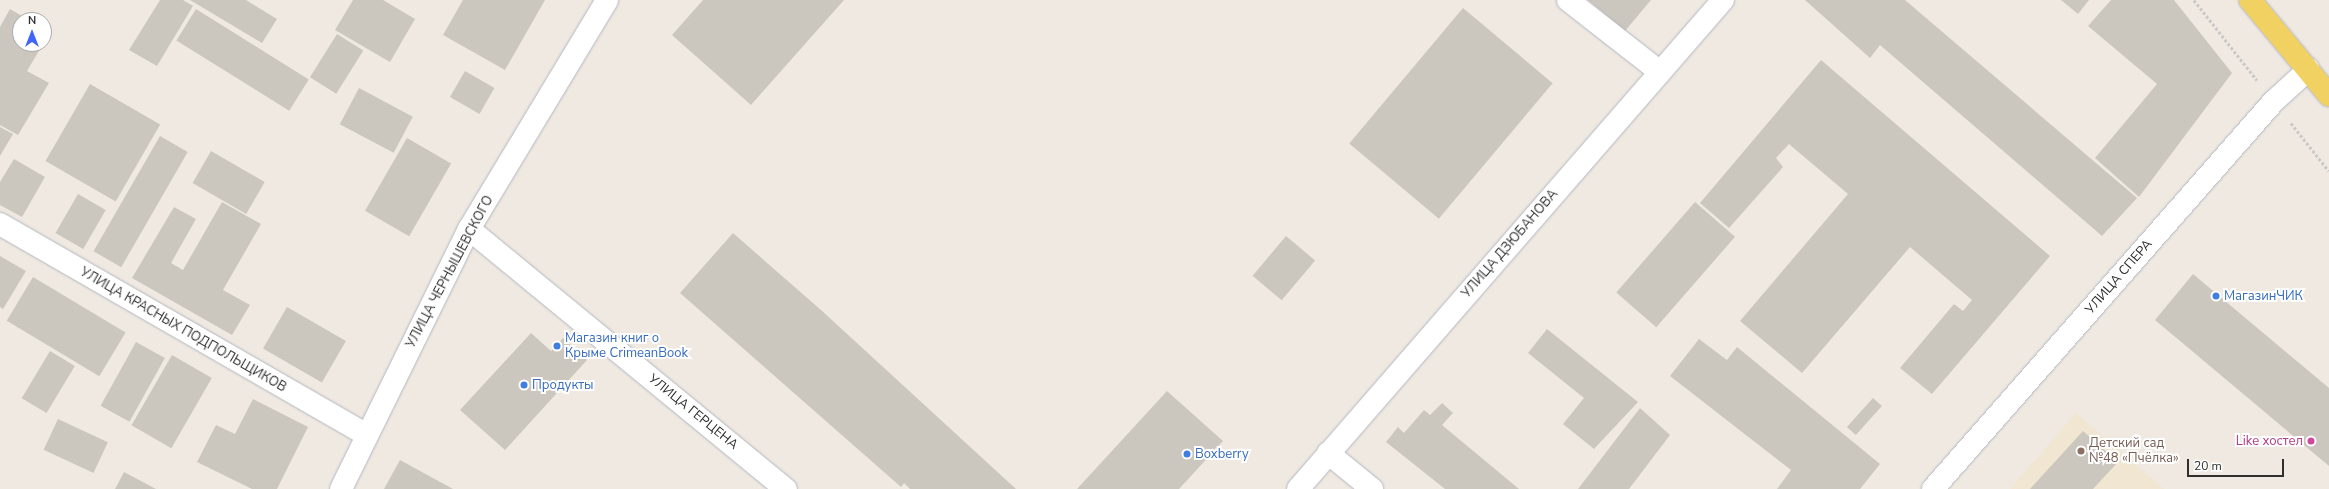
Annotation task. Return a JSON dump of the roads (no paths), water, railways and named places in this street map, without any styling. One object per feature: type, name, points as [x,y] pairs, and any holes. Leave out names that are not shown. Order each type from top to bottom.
[{"type":"main road","points":[[2250,0],[2309,69],[2329,95]]},
{"type":"street","name":"УЛИЦА ЧЕРНЫШЕВСКОГО","points":[[341,489],[469,229],[607,0]]},
{"type":"street","points":[[1568,0],[1660,72]]},
{"type":"street","name":"УЛИЦА ДЗЮБАНОВА","points":[[1298,489],[1723,0]]},
{"type":"street","name":"УЛИЦА СПЕРА","points":[[1933,489],[2274,101],[2309,69]]},
{"type":"street","name":"УЛИЦА КРАСНЫХ ПОДПОЛЬЩИКОВ","points":[[0,224],[367,435]]},
{"type":"street","name":"УЛИЦА ГЕРЦЕНА","points":[[469,229],[786,489]]},
{"type":"street","points":[[1328,453],[1372,489]]},
{"type":"place","name":"МагазинЧИК","points":[[2216,296]]},
{"type":"place","name":"Магазин книг о Крыме CrimeanBook","points":[[557,346]]},
{"type":"place","name":"Продукты","points":[[524,385]]},
{"type":"place","name":"Like хостел","points":[[2311,441]]},
{"type":"place","name":"Детский сад №48 «Пчёлка»","points":[[2081,451]]},
{"type":"place","name":"Boxberry","points":[[1187,454]]}]
